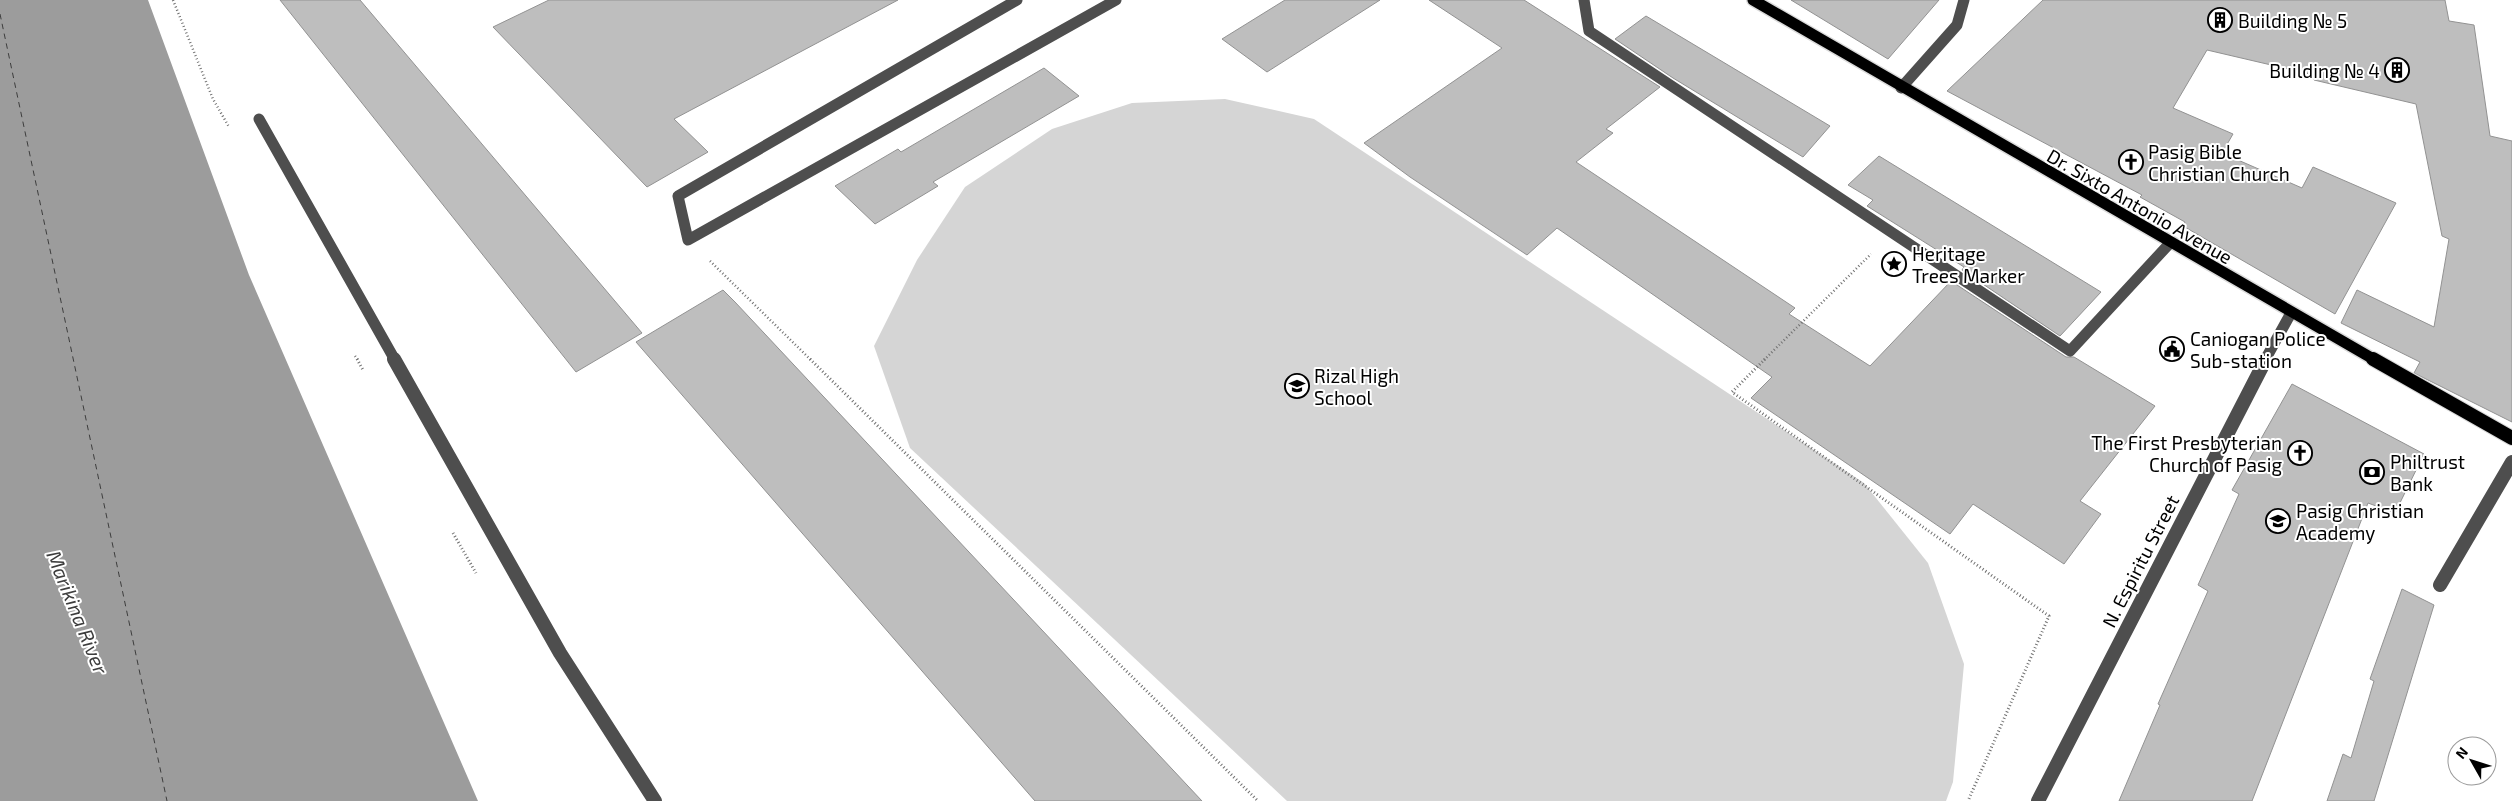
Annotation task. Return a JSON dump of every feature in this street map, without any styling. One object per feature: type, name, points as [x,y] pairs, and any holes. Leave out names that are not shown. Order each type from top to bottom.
[{"type":"main road","name":"Dr. Sixto Antonio Avenue","points":[[1753,0],[1901,88],[2512,438]]},
{"type":"street","points":[[1017,0],[678,196],[688,240],[1116,0]]},
{"type":"street","points":[[1584,0],[1589,31],[1891,234],[2070,351],[2170,243]]},
{"type":"street","points":[[1901,88],[1957,25],[1964,0]]},
{"type":"street","points":[[259,119],[560,653],[655,801]]},
{"type":"street","name":"N. Espiritu Street","points":[[2038,801],[2291,313]]},
{"type":"street","points":[[2440,585],[2512,462]]},
{"type":"path","points":[[1891,234],[1732,392],[2049,616],[1968,801]]},
{"type":"path","points":[[688,240],[1258,801]]},
{"type":"shaded area","points":[[1225,99],[1314,119],[1864,483],[1928,563],[1964,664],[1953,782],[1946,801],[1287,801],[910,448],[874,346],[917,260],[965,187],[1052,129],[1132,103]]},
{"type":"water","name":"Marikina River","points":[[0,0],[148,0],[249,275],[478,801],[0,801]]},
{"type":"building","points":[[280,0],[360,0],[642,333],[576,372]]},
{"type":"building","points":[[549,0],[898,0],[674,119],[708,152],[647,187],[493,27]]},
{"type":"building","points":[[1285,0],[1380,0],[1267,72],[1222,39]]},
{"type":"building","points":[[1429,0],[1524,0],[1660,87],[1606,129],[1613,133],[1576,162],[1795,308],[1789,314],[1870,366],[1951,281],[2066,357],[2074,357],[2155,406],[2080,501],[2101,514],[2064,564],[1973,504],[1950,534],[1751,398],[1772,377],[1557,228],[1527,255],[1410,177],[1364,143],[1502,48]]},
{"type":"building","points":[[1791,0],[1939,0],[1888,59]]},
{"type":"building","points":[[2043,0],[2445,0],[2449,21],[2474,25],[2490,136],[2512,141],[2512,422],[2414,373],[2420,362],[2341,323],[2357,290],[2434,327],[2449,239],[2442,236],[2416,104],[2314,80],[2314,75],[2207,50],[2173,108],[2233,134],[2222,153],[2302,188],[2313,167],[2396,203],[2335,314],[2183,226],[2185,222],[2140,197],[2142,195],[1947,91]]},
{"type":"building","points":[[1646,16],[1830,126],[1803,157],[1673,78],[1615,39]]},
{"type":"building","points":[[1044,68],[1079,96],[933,182],[938,186],[875,224],[835,186],[898,149],[901,152]]},
{"type":"building","points":[[1879,156],[2101,292],[2060,336],[1962,270],[1964,267],[1867,206],[1873,200],[1848,185]]},
{"type":"building","points":[[723,290],[1202,801],[1035,801],[636,342]]},
{"type":"building","points":[[2292,384],[2424,454],[2395,513],[2368,503],[2252,801],[2119,801],[2160,705],[2158,704],[2208,591],[2198,585],[2239,494],[2232,490]]},
{"type":"building","points":[[2402,589],[2434,605],[2374,801],[2327,801],[2343,754],[2351,758],[2374,681],[2370,679]]},
{"type":"ferry route","points":[[0,14],[167,801]]},
{"type":"place","name":"Building № 5","points":[[2220,20]]},
{"type":"place","name":"Building № 4","points":[[2397,70]]},
{"type":"place","name":"Pasig Bible Christian Church","points":[[2131,162]]},
{"type":"place","name":"Heritage Trees Marker","points":[[1894,264]]},
{"type":"place","name":"Caniogan Police Sub-station","points":[[2172,349]]},
{"type":"place","name":"Rizal High School","points":[[1297,386]]},
{"type":"place","name":"The First Presbyterian Church of Pasig","points":[[2300,453]]},
{"type":"place","name":"Philtrust Bank","points":[[2372,472]]},
{"type":"place","name":"Pasig Christian Academy","points":[[2278,521]]}]
